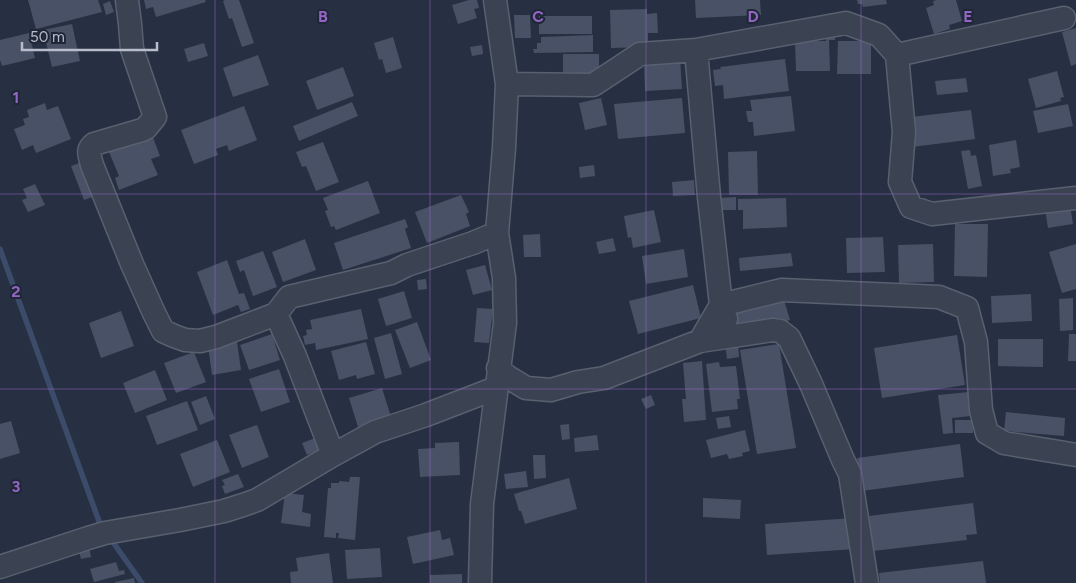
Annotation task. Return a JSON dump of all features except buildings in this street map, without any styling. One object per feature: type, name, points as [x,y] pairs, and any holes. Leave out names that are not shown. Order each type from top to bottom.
[{"type":"street","points":[[127,0],[132,49],[156,116],[146,128],[94,144],[88,152],[154,313],[163,330],[185,340],[200,341],[216,337],[276,314],[289,297],[391,273],[407,265],[473,244],[497,233]]},
{"type":"street","points":[[480,583],[482,504],[504,323],[504,278],[497,233],[507,84],[495,0]]},
{"type":"street","points":[[897,55],[1064,18]]},
{"type":"street","points":[[507,84],[593,85],[640,54],[696,50],[846,23],[880,35],[897,55],[904,132],[900,182],[911,207],[932,214],[1076,198]]},
{"type":"street","points":[[696,50],[721,305],[732,336]]},
{"type":"street","points":[[700,341],[721,305],[782,290],[939,297],[967,308],[976,342],[981,410],[987,433],[1004,443],[1076,454]]},
{"type":"street","points":[[276,314],[295,356],[333,454]]},
{"type":"street","points":[[0,567],[105,533],[180,520],[243,506],[257,500],[333,454],[375,432],[426,415],[497,378],[512,380],[526,388],[551,390],[578,382],[604,378],[700,341],[773,330],[780,331],[789,338],[850,474],[867,583]]},
{"type":"waterway","points":[[0,249],[103,528]]},
{"type":"waterway","points":[[110,538],[142,583]]}]
